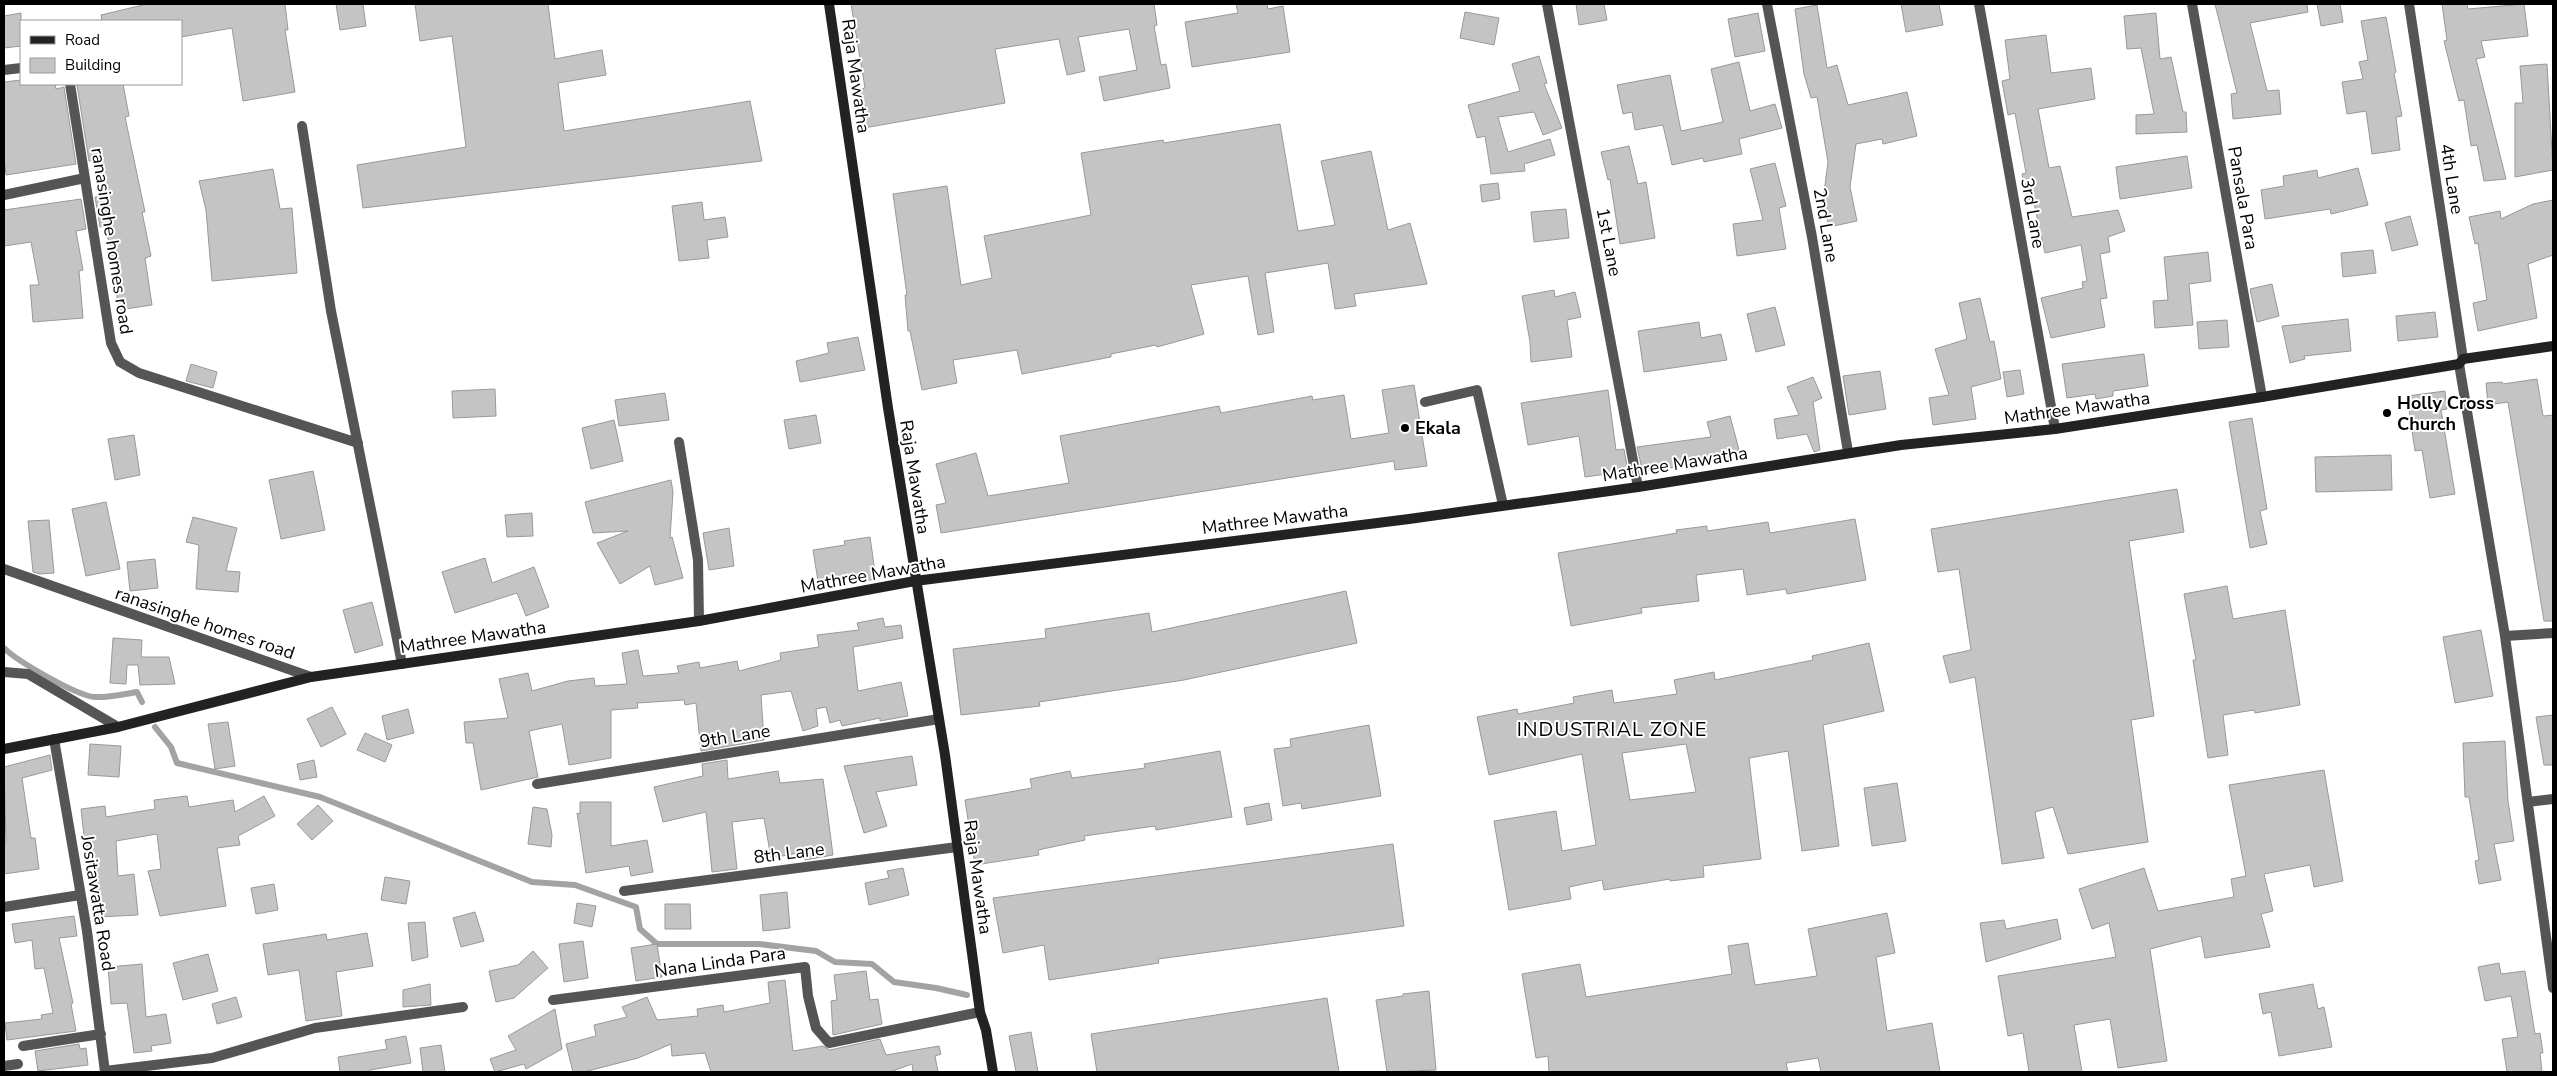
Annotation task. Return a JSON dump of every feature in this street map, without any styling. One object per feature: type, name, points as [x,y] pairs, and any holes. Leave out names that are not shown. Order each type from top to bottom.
[{"type":"street","name":"Raja Mawatha","points":[[829,4],[915,581],[958,847],[980,1012],[986,1030],[993,1072]]},
{"type":"street","name":"1st Lane","points":[[1547,4],[1638,487]]},
{"type":"street","name":"2nd Lane","points":[[1767,4],[1812,237],[1848,452]]},
{"type":"street","name":"3rd Lane","points":[[1979,4],[2055,429]]},
{"type":"street","name":"Pansala Para","points":[[2192,4],[2262,397]]},
{"type":"street","name":"4th Lane","points":[[2409,4],[2461,362],[2506,636],[2553,988]]},
{"type":"street","points":[[4,70],[20,68]]},
{"type":"street","name":"ranasinghe homes road","points":[[70,85],[112,343],[120,362],[139,373],[358,443]]},
{"type":"street","points":[[302,126],[331,312],[402,664]]},
{"type":"street","points":[[4,195],[85,178]]},
{"type":"street","name":"Mathree Mawatha","points":[[4,749],[118,727],[311,677],[699,622],[915,581],[1503,506],[1638,487],[1848,452],[2055,429],[2262,397],[2553,346]]},
{"type":"street","points":[[1425,402],[1478,390],[1503,506]]},
{"type":"street","points":[[679,442],[698,560],[699,622]]},
{"type":"street","name":"ranasinghe homes road","points":[[4,569],[311,677]]},
{"type":"street","points":[[2506,636],[2553,633]]},
{"type":"street","points":[[4,672],[28,674],[118,727]]},
{"type":"street","name":"9th Lane","points":[[537,784],[938,719]]},
{"type":"street","name":"Jositawatta Road","points":[[54,739],[80,895],[105,1072]]},
{"type":"street","points":[[2528,802],[2553,798]]},
{"type":"street","name":"8th Lane","points":[[624,890],[958,847]]},
{"type":"street","points":[[4,907],[80,895]]},
{"type":"street","name":"Nana Linda Para","points":[[554,1000],[806,967],[808,996],[816,1028],[829,1043],[980,1012]]},
{"type":"street","points":[[105,1072],[212,1058],[315,1028],[463,1008]]},
{"type":"street","points":[[23,1046],[101,1034]]},
{"type":"street","points":[[4,1066],[18,1064]]},
{"type":"building","points":[[147,4],[285,4],[288,30],[285,30],[295,92],[243,101],[232,28],[182,37],[182,20],[102,20],[101,15]]},
{"type":"building","points":[[336,4],[363,4],[366,26],[340,30]]},
{"type":"building","points":[[415,4],[548,4],[555,59],[602,50],[606,75],[558,83],[564,131],[750,101],[762,161],[363,208],[357,165],[466,147],[452,36],[420,41]]},
{"type":"building","points":[[851,4],[1154,4],[1157,25],[1154,26],[1161,65],[1166,64],[1170,88],[1104,101],[1099,77],[1137,70],[1129,29],[1078,37],[1085,71],[1067,75],[1059,39],[995,49],[1005,103],[864,128],[857,90],[865,88]]},
{"type":"building","points":[[1236,4],[1267,4],[1268,9],[1283,6],[1290,52],[1192,67],[1185,22],[1238,13]]},
{"type":"building","points":[[1576,4],[1604,4],[1607,20],[1579,25]]},
{"type":"building","points":[[1901,4],[1939,4],[1943,25],[1906,32]]},
{"type":"building","points":[[2215,4],[2307,4],[2308,12],[2250,23],[2267,91],[2279,90],[2281,114],[2233,119],[2231,94],[2237,93]]},
{"type":"building","points":[[2317,4],[2340,4],[2343,22],[2321,26]]},
{"type":"building","points":[[2442,4],[2467,4],[2468,9],[2524,4],[2528,36],[2481,41],[2485,57],[2476,59],[2506,179],[2484,181],[2477,145],[2471,146],[2464,100],[2459,101],[2444,41],[2447,40]]},
{"type":"building","points":[[1817,5],[1827,68],[1837,65],[1848,105],[1907,92],[1917,136],[1883,144],[1882,139],[1856,144],[1850,187],[1857,221],[1829,227],[1823,200],[1828,162],[1817,97],[1811,98],[1804,74],[1795,9]]},
{"type":"building","points":[[1465,12],[1499,18],[1494,45],[1460,38]]},
{"type":"building","points":[[21,13],[20,46],[4,48],[4,16]]},
{"type":"building","points":[[1758,13],[1765,51],[1735,57],[1728,19]]},
{"type":"building","points":[[2156,13],[2160,59],[2171,57],[2183,112],[2186,112],[2187,132],[2136,134],[2136,115],[2154,114],[2141,48],[2127,49],[2124,16]]},
{"type":"building","points":[[2386,17],[2402,116],[2396,117],[2400,150],[2372,154],[2366,111],[2347,114],[2342,82],[2363,79],[2359,62],[2368,60],[2361,21]]},
{"type":"building","points":[[2046,35],[2051,73],[2091,68],[2095,99],[2038,109],[2049,168],[2060,166],[2072,217],[2118,210],[2125,231],[2108,237],[2110,252],[2100,254],[2107,298],[2100,299],[2105,327],[2051,338],[2041,298],[2083,288],[2082,282],[2087,281],[2081,245],[2045,253],[2033,199],[2027,200],[2022,174],[2026,173],[2015,113],[2008,115],[2002,81],[2010,79],[2005,40]]},
{"type":"building","points":[[1539,56],[1547,83],[1544,84],[1562,128],[1543,135],[1534,112],[1498,117],[1508,152],[1550,139],[1555,155],[1524,164],[1525,171],[1491,174],[1485,136],[1477,138],[1468,105],[1520,91],[1512,64]]},
{"type":"building","points":[[1739,62],[1750,111],[1775,104],[1782,128],[1739,139],[1742,154],[1704,162],[1703,158],[1672,165],[1663,125],[1635,130],[1632,112],[1623,114],[1617,85],[1670,75],[1681,131],[1723,122],[1711,69]]},
{"type":"building","points":[[2547,64],[2553,170],[2515,177],[2515,103],[2523,103],[2520,66]]},
{"type":"building","points":[[20,80],[20,85],[55,85],[56,89],[64,87],[76,164],[6,175],[4,159],[4,82]]},
{"type":"building","points":[[77,85],[123,85],[129,116],[125,117],[145,212],[142,212],[151,256],[145,258],[152,305],[119,310],[106,226],[100,227],[95,197],[103,196],[95,160],[89,161]]},
{"type":"building","points":[[1280,124],[1298,231],[1335,225],[1321,161],[1371,151],[1388,230],[1410,223],[1427,284],[1354,294],[1356,306],[1335,309],[1328,263],[1265,273],[1274,332],[1258,335],[1248,276],[1191,285],[1204,334],[1157,347],[1156,345],[1111,354],[1111,357],[1022,374],[1017,350],[953,360],[957,383],[922,390],[910,331],[908,331],[905,295],[907,295],[893,194],[947,186],[961,285],[992,278],[984,236],[1091,215],[1081,153],[1163,140],[1164,143]]},
{"type":"building","points":[[1629,146],[1638,184],[1646,182],[1655,238],[1620,244],[1610,179],[1608,180],[1601,152]]},
{"type":"building","points":[[2187,156],[2192,188],[2120,199],[2116,167]]},
{"type":"building","points":[[1775,163],[1786,206],[1779,208],[1786,249],[1737,256],[1733,224],[1763,220],[1750,169]]},
{"type":"building","points":[[2358,168],[2368,205],[2331,214],[2330,209],[2265,219],[2261,190],[2284,186],[2283,176],[2317,170],[2318,178]]},
{"type":"building","points":[[273,169],[280,209],[292,208],[297,273],[212,281],[206,210],[199,181]]},
{"type":"building","points":[[1498,183],[1500,199],[1482,202],[1480,185]]},
{"type":"building","points":[[81,199],[86,229],[76,231],[83,270],[79,271],[83,318],[33,322],[30,285],[39,285],[31,242],[4,246],[4,210]]},
{"type":"building","points":[[2553,200],[2553,255],[2528,264],[2537,318],[2478,331],[2473,303],[2487,300],[2478,243],[2475,244],[2469,217],[2500,211],[2501,219],[2533,204]]},
{"type":"building","points":[[702,202],[704,220],[725,217],[728,237],[707,240],[709,258],[679,261],[672,206]]},
{"type":"building","points":[[1566,209],[1569,238],[1534,242],[1531,212]]},
{"type":"building","points":[[2410,216],[2418,245],[2392,251],[2385,223]]},
{"type":"building","points":[[2373,250],[2376,273],[2343,277],[2341,253]]},
{"type":"building","points":[[2208,252],[2211,281],[2189,284],[2193,325],[2155,328],[2153,301],[2168,300],[2164,257]]},
{"type":"building","points":[[2272,284],[2279,316],[2257,322],[2250,289]]},
{"type":"building","points":[[1554,290],[1555,297],[1575,292],[1581,317],[1567,320],[1572,357],[1531,362],[1530,342],[1522,296]]},
{"type":"building","points":[[1980,298],[1990,342],[1994,341],[2001,379],[1971,387],[1976,419],[1933,425],[1929,398],[1949,395],[1935,349],[1967,339],[1959,303]]},
{"type":"building","points":[[1775,307],[1785,345],[1756,352],[1747,314]]},
{"type":"building","points":[[2435,312],[2438,337],[2398,341],[2396,316]]},
{"type":"building","points":[[2348,319],[2351,351],[2304,356],[2305,359],[2290,363],[2282,326]]},
{"type":"building","points":[[2227,320],[2229,347],[2199,349],[2197,322]]},
{"type":"building","points":[[1699,322],[1701,338],[1721,334],[1727,360],[1644,372],[1638,331]]},
{"type":"building","points":[[858,337],[865,370],[800,382],[796,361],[829,353],[827,343]]},
{"type":"building","points":[[2144,354],[2148,386],[2113,391],[2113,396],[2096,399],[2095,394],[2067,398],[2062,364]]},
{"type":"building","points":[[191,364],[217,372],[213,388],[186,381]]},
{"type":"building","points":[[2020,370],[2024,394],[2007,397],[2003,372]]},
{"type":"building","points":[[1880,371],[1886,409],[1849,415],[1843,376]]},
{"type":"building","points":[[1813,377],[1822,398],[1813,402],[1820,450],[1814,452],[1807,434],[1777,439],[1774,419],[1799,415],[1787,387]]},
{"type":"building","points":[[2537,379],[2543,416],[2553,415],[2553,621],[2544,621],[2508,402],[2488,405],[2486,383],[2502,382],[2503,384]]},
{"type":"building","points":[[1414,385],[1427,466],[1395,470],[1394,461],[941,533],[936,505],[946,503],[936,464],[976,453],[988,496],[1069,483],[1060,436],[1219,406],[1221,413],[1312,396],[1313,400],[1344,395],[1351,439],[1389,433],[1382,390]]},
{"type":"building","points":[[495,389],[496,416],[453,418],[452,391]]},
{"type":"building","points":[[1608,390],[1616,450],[1624,449],[1628,471],[1585,477],[1579,436],[1528,445],[1521,403]]},
{"type":"building","points":[[2445,391],[2447,409],[2441,410],[2455,494],[2430,498],[2422,450],[2415,451],[2407,396]]},
{"type":"building","points":[[665,393],[669,420],[619,426],[615,400]]},
{"type":"building","points":[[816,415],[821,443],[789,449],[784,420]]},
{"type":"building","points":[[1730,416],[1739,450],[1692,462],[1692,465],[1646,471],[1642,469],[1637,447],[1711,437],[1707,422]]},
{"type":"building","points":[[2252,418],[2267,509],[2260,511],[2267,544],[2250,548],[2229,422]]},
{"type":"building","points":[[614,420],[623,461],[591,469],[582,428]]},
{"type":"building","points":[[134,435],[140,475],[115,480],[108,439]]},
{"type":"building","points":[[2391,455],[2392,490],[2316,492],[2315,457]]},
{"type":"building","points":[[313,471],[325,530],[281,539],[269,480]]},
{"type":"building","points":[[671,480],[673,492],[670,538],[672,537],[683,578],[655,585],[650,566],[620,584],[597,543],[628,531],[593,533],[585,502]]},
{"type":"building","points":[[2177,489],[2184,532],[2129,541],[2154,716],[2131,720],[2148,842],[2068,854],[2053,807],[2035,812],[2044,858],[2002,864],[1975,677],[1950,683],[1943,656],[1971,650],[1959,569],[1938,572],[1931,529]]},
{"type":"building","points":[[106,502],[120,569],[86,576],[72,509]]},
{"type":"building","points":[[532,513],[533,536],[507,537],[505,515]]},
{"type":"building","points":[[193,517],[237,528],[226,571],[240,572],[238,592],[196,589],[199,545],[186,542]]},
{"type":"building","points":[[1855,519],[1866,580],[1787,594],[1786,589],[1747,595],[1743,569],[1696,575],[1699,601],[1641,608],[1642,613],[1571,626],[1558,553],[1677,533],[1676,530],[1707,526],[1707,531],[1768,522],[1770,533]]},
{"type":"building","points":[[49,520],[54,573],[40,574],[33,572],[28,521]]},
{"type":"building","points":[[729,528],[734,566],[709,570],[703,533]]},
{"type":"building","points":[[870,537],[876,579],[850,583],[849,576],[818,581],[813,550],[845,545],[844,541]]},
{"type":"building","points":[[485,558],[492,583],[534,567],[549,607],[526,616],[517,593],[455,613],[442,572]]},
{"type":"building","points":[[155,559],[158,588],[130,591],[127,562]]},
{"type":"building","points":[[2227,586],[2233,619],[2285,610],[2300,705],[2255,713],[2254,710],[2223,715],[2228,755],[2208,758],[2193,660],[2196,660],[2184,594]]},
{"type":"building","points":[[1346,591],[1357,643],[1184,680],[1039,702],[1040,706],[961,715],[953,649],[1046,638],[1045,629],[1149,613],[1152,632]]},
{"type":"building","points":[[372,602],[383,645],[355,653],[343,610]]},
{"type":"building","points":[[883,618],[885,627],[901,625],[903,638],[853,647],[858,691],[901,682],[908,716],[880,721],[880,718],[842,726],[840,720],[830,723],[826,707],[816,709],[818,726],[803,731],[791,691],[761,695],[764,740],[701,751],[696,703],[685,705],[684,700],[637,703],[638,708],[611,710],[611,758],[569,765],[562,724],[529,731],[538,777],[481,790],[473,743],[466,743],[464,722],[508,718],[499,679],[528,673],[532,691],[568,681],[594,678],[595,686],[627,684],[622,653],[638,650],[643,676],[679,673],[677,666],[699,662],[700,668],[737,661],[739,671],[781,660],[780,653],[819,647],[817,635],[859,630],[857,623]]},
{"type":"building","points":[[2481,630],[2493,696],[2455,703],[2443,637]]},
{"type":"building","points":[[113,638],[142,640],[141,657],[169,657],[175,684],[140,685],[138,665],[127,665],[126,684],[110,683]]},
{"type":"building","points":[[1869,643],[1884,711],[1823,725],[1839,846],[1802,851],[1788,751],[1749,758],[1761,859],[1703,866],[1704,877],[1670,881],[1670,879],[1604,890],[1602,880],[1569,887],[1571,899],[1509,910],[1494,821],[1556,811],[1562,851],[1596,845],[1582,754],[1489,775],[1477,717],[1517,709],[1518,714],[1574,703],[1573,697],[1612,690],[1614,703],[1677,694],[1674,680],[1714,672],[1715,680],[1813,660],[1812,656]],"holes":[[[1686,744],[1696,792],[1630,800],[1622,753]]]},
{"type":"building","points":[[332,707],[346,734],[321,747],[307,719]]},
{"type":"building","points":[[408,709],[414,733],[387,740],[382,716]]},
{"type":"building","points":[[2553,715],[2553,765],[2544,765],[2536,717]]},
{"type":"building","points":[[228,722],[235,766],[215,769],[208,724]]},
{"type":"building","points":[[1369,725],[1381,796],[1302,809],[1301,803],[1283,806],[1274,749],[1291,747],[1290,739]]},
{"type":"building","points":[[365,733],[392,745],[385,762],[357,750]]},
{"type":"building","points":[[2505,741],[2508,801],[2514,841],[2494,844],[2501,880],[2479,884],[2475,861],[2479,860],[2469,797],[2465,797],[2463,743]]},
{"type":"building","points":[[90,744],[121,746],[119,777],[88,775]]},
{"type":"building","points":[[1220,751],[1232,817],[1156,830],[1155,826],[1084,836],[1085,840],[1038,850],[1039,855],[975,865],[965,800],[1032,788],[1030,779],[1070,771],[1072,778],[1145,768],[1144,764]]},
{"type":"building","points":[[50,755],[52,770],[22,778],[31,838],[35,838],[39,869],[4,874],[4,842],[6,842],[4,767]]},
{"type":"building","points":[[912,756],[917,785],[876,792],[887,826],[864,833],[844,766]]},
{"type":"building","points":[[314,760],[317,777],[300,780],[297,764]]},
{"type":"building","points":[[727,760],[728,779],[778,771],[780,783],[823,779],[833,855],[805,860],[804,852],[771,858],[764,818],[732,822],[737,869],[712,872],[706,812],[663,822],[654,787],[703,776],[702,764]]},
{"type":"building","points":[[2324,770],[2343,881],[2314,887],[2310,865],[2264,874],[2273,911],[2261,914],[2270,947],[2205,958],[2201,936],[2150,949],[2167,1061],[2118,1068],[2110,1019],[2074,1025],[2082,1072],[2029,1072],[2023,1033],[2008,1036],[1998,976],[2116,957],[2109,923],[2092,929],[2079,889],[2144,868],[2158,911],[2234,897],[2231,879],[2246,876],[2229,785]]},
{"type":"building","points":[[1897,783],[1906,841],[1872,846],[1864,788]]},
{"type":"building","points":[[187,796],[189,807],[233,800],[235,812],[264,796],[275,816],[238,836],[240,845],[217,848],[226,906],[160,916],[148,871],[161,869],[157,834],[116,841],[118,876],[134,874],[138,915],[98,917],[94,853],[86,854],[81,809],[105,806],[106,817],[155,809],[154,800]]},
{"type":"building","points":[[580,802],[611,802],[611,846],[647,840],[653,872],[631,876],[629,866],[586,873],[577,813],[580,814]]},
{"type":"building","points":[[1269,803],[1272,820],[1247,825],[1244,808]]},
{"type":"building","points":[[318,805],[333,821],[312,840],[297,824]]},
{"type":"building","points":[[533,807],[547,809],[552,835],[551,847],[528,844]]},
{"type":"building","points":[[1393,844],[1404,926],[1158,959],[1159,963],[1049,980],[1044,945],[1003,953],[993,898]]},
{"type":"building","points":[[903,868],[909,895],[869,905],[865,883],[889,878],[887,871]]},
{"type":"building","points":[[385,877],[410,881],[406,904],[381,900]]},
{"type":"building","points":[[274,884],[278,910],[256,914],[251,888]]},
{"type":"building","points":[[787,892],[790,928],[763,931],[760,895]]},
{"type":"building","points":[[577,903],[596,906],[592,927],[574,923]]},
{"type":"building","points":[[665,904],[690,904],[691,929],[665,929]]},
{"type":"building","points":[[475,912],[484,941],[461,947],[453,918]]},
{"type":"building","points":[[1887,913],[1895,953],[1876,957],[1887,1031],[1932,1023],[1940,1072],[1821,1072],[1818,1058],[1786,1063],[1788,1072],[1549,1072],[1548,1056],[1536,1058],[1522,974],[1580,964],[1586,997],[1732,974],[1728,946],[1748,943],[1755,985],[1817,976],[1808,929]]},
{"type":"building","points":[[74,916],[77,936],[59,938],[73,1003],[71,1004],[76,1031],[7,1040],[5,1023],[42,1019],[41,1015],[53,1013],[44,968],[35,969],[32,940],[15,943],[12,924]]},
{"type":"building","points":[[2057,919],[2061,939],[1986,962],[1980,923],[2004,920],[2006,929]]},
{"type":"building","points":[[425,922],[428,957],[412,961],[408,923]]},
{"type":"building","points":[[367,933],[373,966],[336,972],[342,1016],[306,1021],[299,970],[268,975],[263,944],[326,934],[327,940]]},
{"type":"building","points":[[583,941],[588,978],[564,982],[559,944]]},
{"type":"building","points":[[657,944],[662,977],[636,981],[631,948]]},
{"type":"building","points":[[533,951],[548,968],[514,998],[496,1002],[489,971],[518,965]]},
{"type":"building","points":[[208,954],[218,991],[183,1000],[173,963]]},
{"type":"building","points":[[2499,963],[2501,974],[2525,971],[2535,1034],[2540,1033],[2543,1053],[2540,1053],[2542,1072],[2507,1072],[2502,1039],[2518,1037],[2511,996],[2485,1001],[2478,967]]},
{"type":"building","points":[[142,964],[146,1017],[166,1014],[171,1043],[151,1046],[152,1051],[134,1053],[127,1003],[111,1004],[108,967]]},
{"type":"building","points":[[866,971],[870,1000],[878,999],[882,1024],[833,1035],[831,1001],[837,1000],[834,975]]},
{"type":"building","points":[[785,980],[793,1051],[823,1046],[830,1050],[880,1039],[886,1055],[939,1046],[941,1054],[935,1056],[938,1072],[913,1072],[912,1064],[890,1072],[711,1072],[705,1053],[672,1056],[671,1044],[638,1058],[584,1072],[573,1072],[566,1044],[596,1036],[594,1025],[627,1017],[622,1007],[647,997],[657,1020],[698,1016],[697,1009],[723,1005],[724,1012],[770,1003],[768,982]]},
{"type":"building","points":[[430,984],[431,1005],[403,1007],[403,990]]},
{"type":"building","points":[[2313,984],[2318,1009],[2324,1007],[2332,1047],[2279,1056],[2271,1012],[2263,1014],[2259,994]]},
{"type":"building","points":[[1429,991],[1436,1070],[1387,1072],[1376,1000]]},
{"type":"building","points":[[236,997],[242,1017],[217,1024],[212,1004]]},
{"type":"building","points":[[1327,998],[1339,1072],[1097,1072],[1091,1034]]},
{"type":"building","points":[[555,1009],[562,1049],[526,1069],[524,1064],[495,1072],[490,1059],[516,1050],[508,1036]]},
{"type":"building","points":[[1031,1032],[1038,1072],[1016,1072],[1009,1036]]},
{"type":"building","points":[[406,1036],[411,1063],[370,1070],[370,1072],[340,1072],[338,1057],[387,1049],[385,1040]]},
{"type":"building","points":[[79,1044],[80,1049],[86,1048],[88,1065],[38,1071],[35,1051]]},
{"type":"building","points":[[441,1045],[445,1072],[423,1072],[420,1048]]},
{"type":"waterway","points":[[4,648],[34,669],[75,691],[95,697],[137,692],[142,702]]},
{"type":"waterway","points":[[155,727],[171,747],[177,763],[320,797],[532,882],[575,885],[636,907],[640,929],[657,944],[759,944],[816,951],[835,962],[872,964],[894,982],[967,995]]},
{"type":"place","name":"Holly Cross Church","points":[[2387,413]]},
{"type":"place","name":"Ekala","points":[[1405,428]]},
{"type":"district","name":"INDUSTRIAL ZONE","points":[[1612,729]]}]
